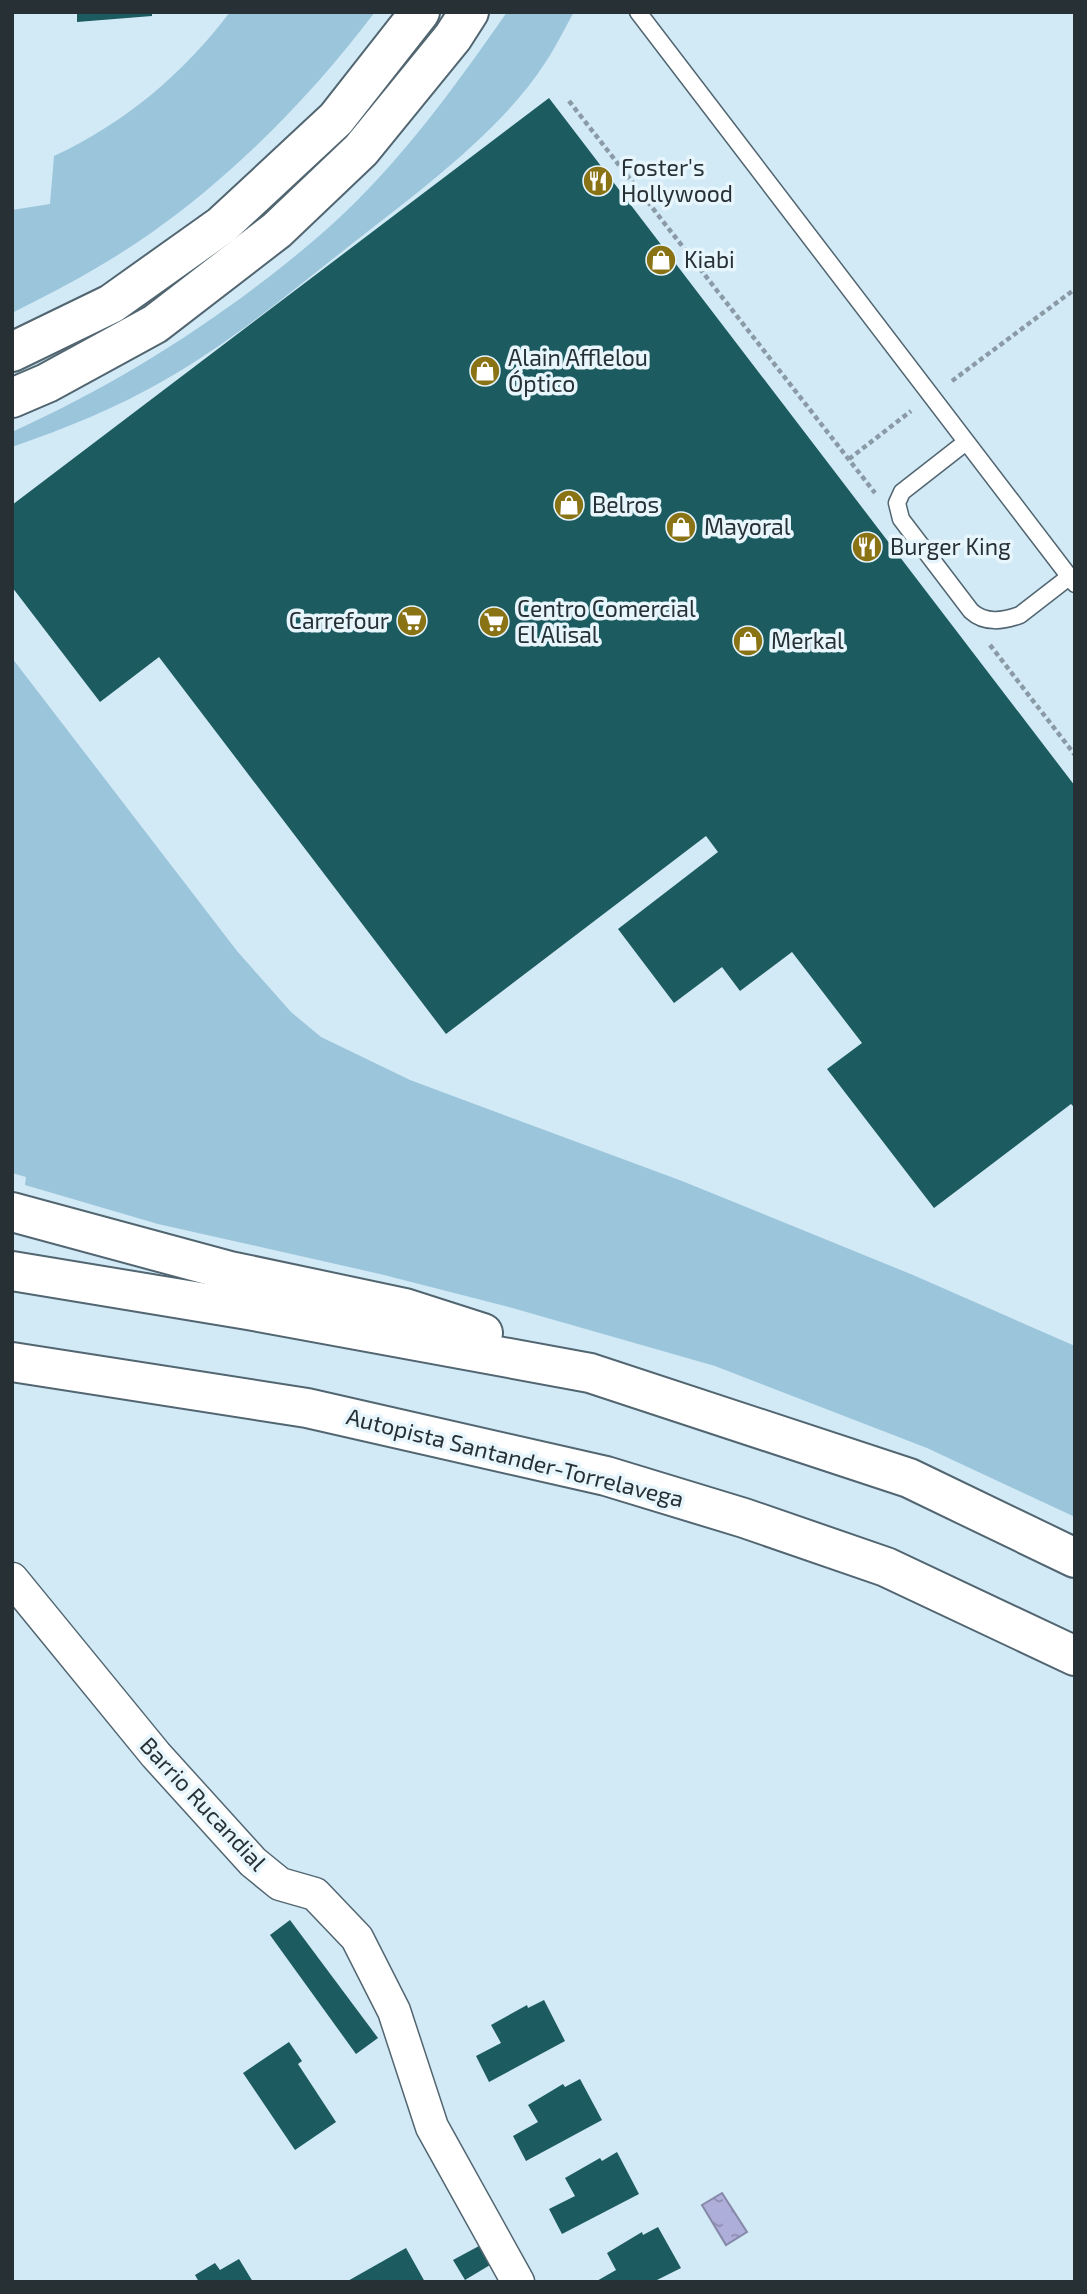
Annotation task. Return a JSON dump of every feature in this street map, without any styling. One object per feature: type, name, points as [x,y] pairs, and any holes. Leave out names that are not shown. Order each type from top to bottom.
[{"type":"main road","points":[[12,352],[111,304],[222,225],[336,119],[420,12]]},
{"type":"main road","points":[[12,398],[47,383],[155,324],[277,230],[361,150],[453,37],[469,12]]},
{"type":"main road","points":[[12,1212],[230,1271],[405,1308],[500,1338],[590,1373],[909,1478],[1075,1558]]},
{"type":"main road","points":[[12,1271],[248,1310],[590,1373]]},
{"type":"main road","name":"Autopista Santander-Torrelavega","points":[[12,1362],[307,1408],[606,1476],[744,1518],[886,1567],[1075,1656]]},
{"type":"main road","points":[[12,1387],[185,1409],[341,1438],[606,1476]]},
{"type":"street","name":"Barrio Rucandial","points":[[12,1579],[156,1755],[253,1862],[280,1884],[315,1894],[357,1938],[394,2011],[432,2127],[518,2282]]},
{"type":"lane","points":[[638,12],[931,396],[1072,581],[1010,619],[984,620],[971,611],[901,519],[897,503],[902,492],[966,442]]},
{"type":"path","points":[[569,101],[881,502]]},
{"type":"path","points":[[849,460],[1075,289]]},
{"type":"path","points":[[982,634],[1075,755]]},
{"type":"shaded area","points":[[230,12],[375,12],[299,103],[213,185],[151,233],[117,255],[12,313],[12,210],[50,204],[54,156],[105,128],[151,95],[193,56]]},
{"type":"shaded area","points":[[507,12],[574,12],[549,57],[526,89],[480,139],[454,162],[258,318],[187,367],[108,409],[12,447],[12,432],[92,392],[168,348],[242,297],[312,242],[393,163],[441,104]]},
{"type":"shaded area","points":[[12,658],[237,951],[291,1012],[321,1037],[410,1080],[682,1181],[913,1275],[1075,1346],[1075,1517],[927,1448],[715,1366],[505,1306],[380,1274],[158,1224],[25,1185],[26,1177],[12,1173]]},
{"type":"water","points":[[722,2193],[747,2232],[726,2245],[702,2205]]},
{"type":"building","points":[[77,12],[152,12],[152,16],[77,22]]},
{"type":"building","name":"Centro Comercial El Alisal","points":[[549,98],[1075,786],[1075,1108],[1071,1104],[934,1208],[827,1069],[862,1043],[792,952],[740,991],[722,967],[674,1003],[618,929],[718,852],[706,836],[446,1034],[159,657],[100,702],[12,587],[12,505]]},
{"type":"building","points":[[290,1920],[378,2038],[356,2054],[270,1935]]},
{"type":"building","points":[[544,2000],[565,2041],[489,2082],[476,2056],[501,2043],[491,2025],[527,2005],[528,2008]]},
{"type":"building","points":[[289,2042],[302,2061],[298,2064],[336,2122],[295,2150],[243,2073]]},
{"type":"building","points":[[580,2079],[602,2120],[526,2161],[513,2136],[538,2122],[528,2105],[563,2084],[565,2087]]},
{"type":"building","points":[[617,2152],[639,2194],[562,2234],[549,2209],[575,2196],[565,2178],[600,2158],[602,2161]]},
{"type":"building","points":[[658,2227],[681,2268],[653,2282],[595,2282],[616,2270],[607,2253],[642,2232],[643,2235]]},
{"type":"building","points":[[479,2246],[490,2265],[465,2280],[453,2260]]},
{"type":"building","points":[[406,2248],[425,2282],[346,2282]]},
{"type":"building","points":[[239,2259],[253,2282],[199,2282],[195,2275],[215,2263],[220,2270]]},
{"type":"place","name":"Foster's Hollywood","points":[[598,181]]},
{"type":"place","name":"Kiabi","points":[[661,260]]},
{"type":"place","name":"Alain Afflelou Óptico","points":[[485,371]]},
{"type":"place","name":"Belros","points":[[569,505]]},
{"type":"place","name":"Mayoral","points":[[681,527]]},
{"type":"place","name":"Burger King","points":[[867,547]]},
{"type":"place","name":"Carrefour","points":[[412,621]]},
{"type":"place","name":"Centro Comercial El Alisal","points":[[494,622]]},
{"type":"place","name":"Merkal","points":[[748,641]]}]
